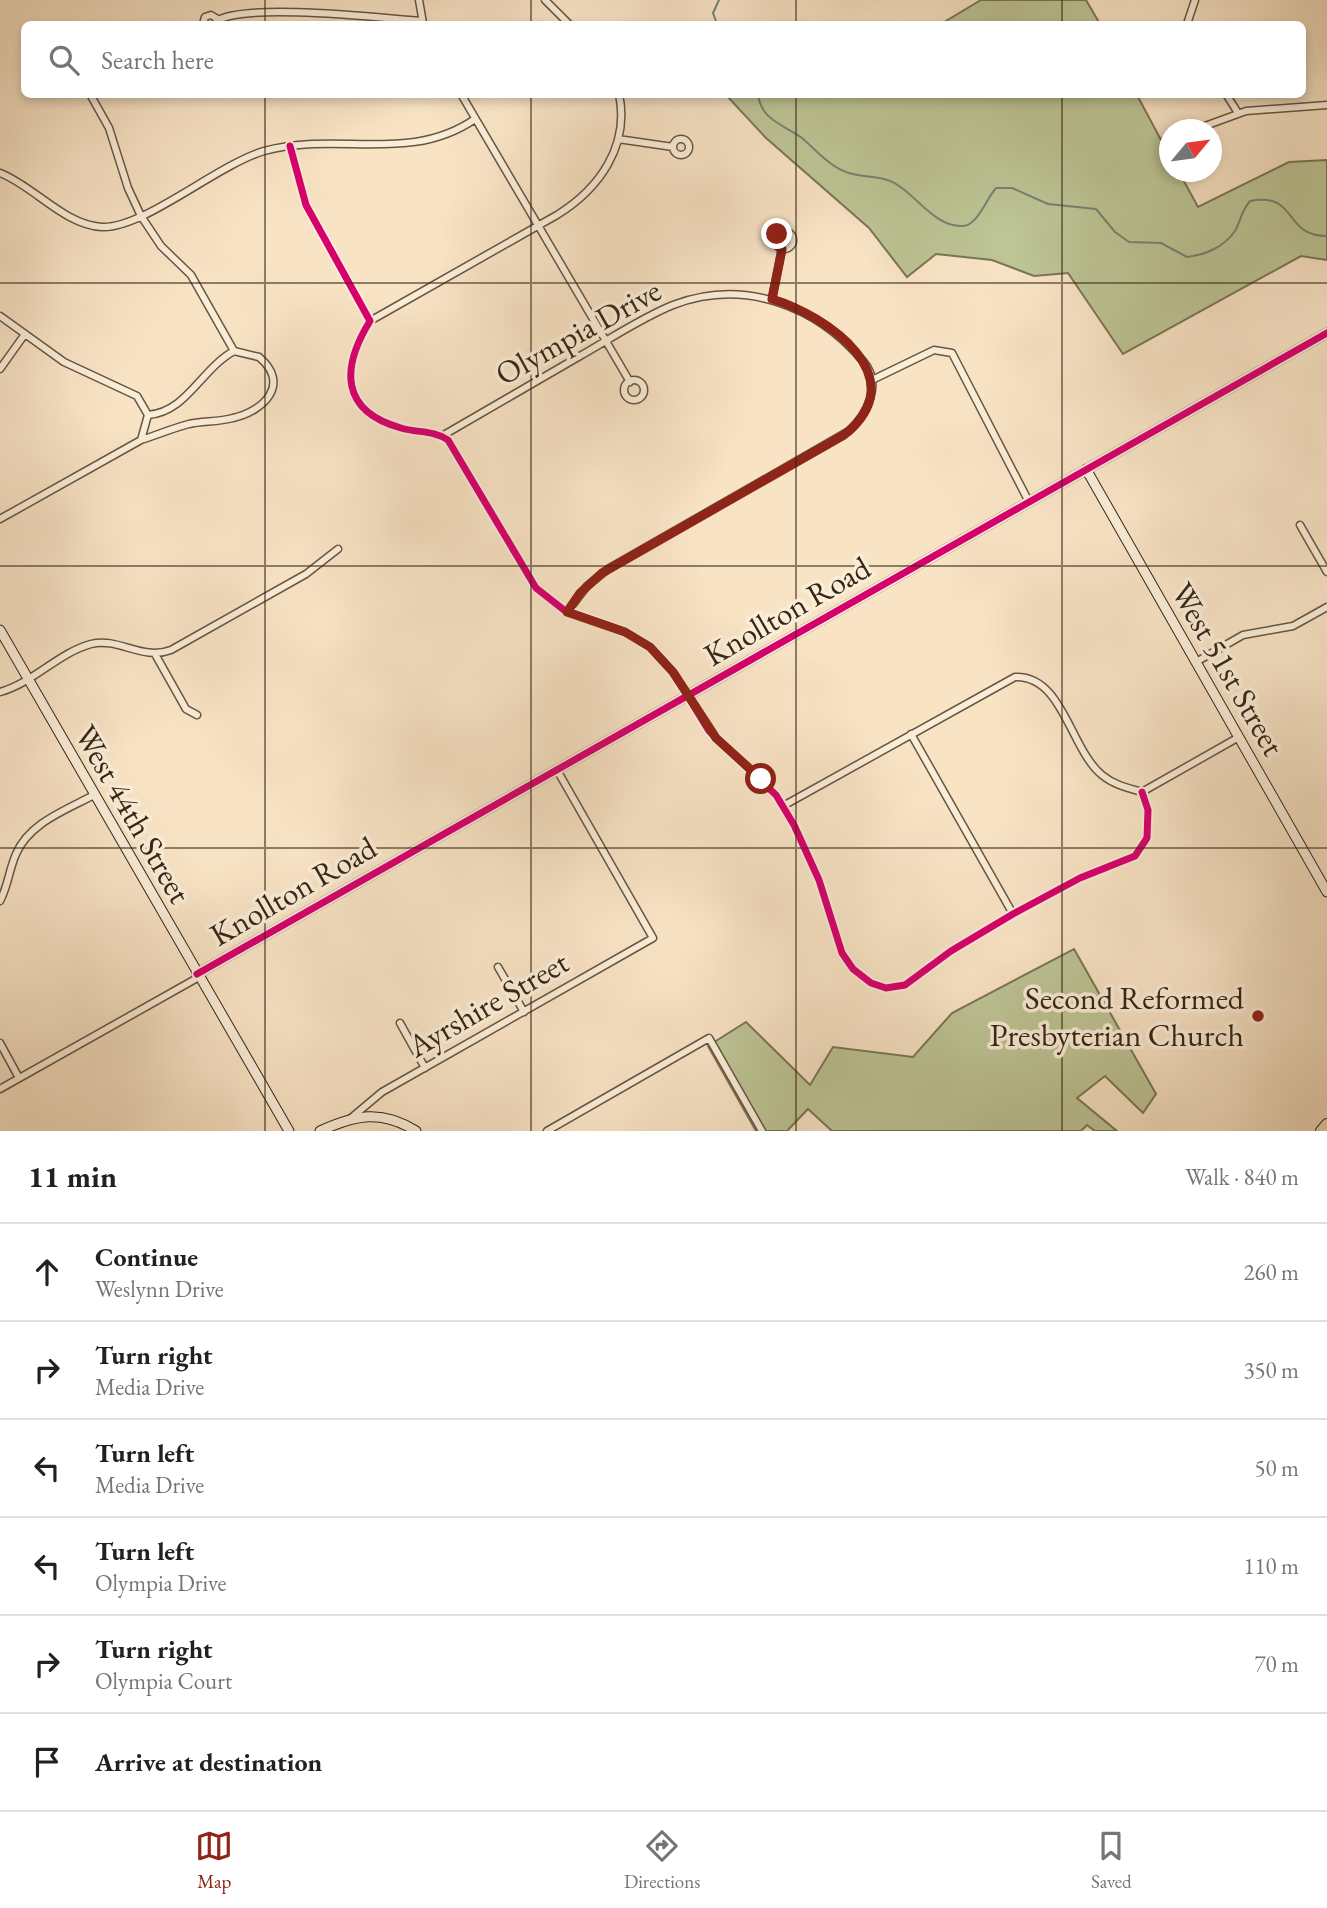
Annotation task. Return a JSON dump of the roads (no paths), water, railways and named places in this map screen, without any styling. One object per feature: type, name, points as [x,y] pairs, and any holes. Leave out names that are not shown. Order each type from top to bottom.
[{"type":"main road","points":[[1321,1131],[1327,1124]]},
{"type":"street","points":[[419,0],[423,21]]},
{"type":"street","points":[[545,0],[566,21]]},
{"type":"street","points":[[1188,21],[1195,0]]},
{"type":"street","points":[[220,21],[238,14],[294,13],[397,21]]},
{"type":"street","points":[[92,98],[109,128],[128,188],[141,216],[161,246],[191,275],[234,351]]},
{"type":"street","points":[[463,98],[629,382]]},
{"type":"street","points":[[620,98],[622,114],[618,139],[609,164],[570,207],[370,321],[359,343],[349,377],[354,397],[367,411],[396,427],[442,436],[453,446],[530,580],[550,601],[567,612],[622,630],[645,643],[663,660],[716,738],[761,779],[783,806],[819,880],[843,956],[860,976],[879,987],[896,988],[909,983],[951,951],[1013,914],[1072,882],[1138,853],[1145,843],[1148,823],[1148,810],[1142,792]]},
{"type":"street","points":[[1229,98],[1238,113]]},
{"type":"street","points":[[1222,119],[1238,113],[1327,105]]},
{"type":"street","points":[[0,173],[88,225],[114,226],[141,216],[237,161],[290,145],[333,142],[418,144],[447,136],[475,119]]},
{"type":"street","points":[[618,139],[673,147]]},
{"type":"street","points":[[290,145],[306,205],[370,321]]},
{"type":"street","points":[[772,299],[782,249]]},
{"type":"street","name":"Olympia Drive","points":[[442,436],[661,311],[691,299],[732,294],[772,299],[808,314],[833,331],[864,362],[872,380]]},
{"type":"street","points":[[0,316],[64,362],[137,396],[148,415],[141,440]]},
{"type":"street","name":"Knollton Road","points":[[0,1089],[1327,333]]},
{"type":"street","points":[[0,369],[25,334]]},
{"type":"street","points":[[567,612],[580,593],[602,573],[844,435],[865,411],[872,392],[872,380],[934,350],[952,353],[1029,502]]},
{"type":"street","points":[[0,519],[141,440],[190,424],[235,418],[268,397],[275,382],[267,365],[249,353],[234,351],[200,378],[176,407],[148,415]]},
{"type":"street","name":"West 51st Street","points":[[1086,469],[1327,892]]},
{"type":"street","points":[[1300,524],[1327,572]]},
{"type":"street","points":[[0,692],[94,644],[155,654],[171,650],[306,575],[338,549]]},
{"type":"street","points":[[1196,662],[1243,635],[1287,628],[1327,607]]},
{"type":"street","name":"West 44th Street","points":[[0,630],[289,1131]]},
{"type":"street","points":[[155,654],[186,709],[197,715]]},
{"type":"street","points":[[783,806],[1006,680],[1031,678],[1049,691],[1099,772],[1115,784],[1142,792],[1239,737]]},
{"type":"street","points":[[911,734],[1013,914]]},
{"type":"street","name":"Ayrshire Street","points":[[351,1118],[382,1092],[653,938],[557,770]]},
{"type":"street","points":[[0,901],[16,853],[24,839],[46,821],[94,795]]},
{"type":"street","points":[[498,967],[524,1012]]},
{"type":"street","points":[[400,1023],[425,1068]]},
{"type":"street","points":[[547,1131],[709,1038],[762,1131]]},
{"type":"street","points":[[0,1043],[19,1077]]},
{"type":"street","points":[[320,1131],[351,1118],[384,1116],[416,1131]]},
{"type":"waterway","points":[[716,21],[713,13],[719,0]]},
{"type":"waterway","points":[[759,98],[769,116],[802,138],[836,167],[849,173],[890,181],[904,189],[935,217],[953,225],[963,226],[973,221],[996,188],[1012,188],[1048,204],[1096,209],[1115,232],[1129,242],[1161,243],[1187,257],[1207,252],[1225,242],[1235,231],[1250,201],[1266,200],[1276,203],[1303,229],[1327,236]]},
{"type":"place","name":"Second Reformed Presbyterian Church","points":[[1258,1016]]}]
